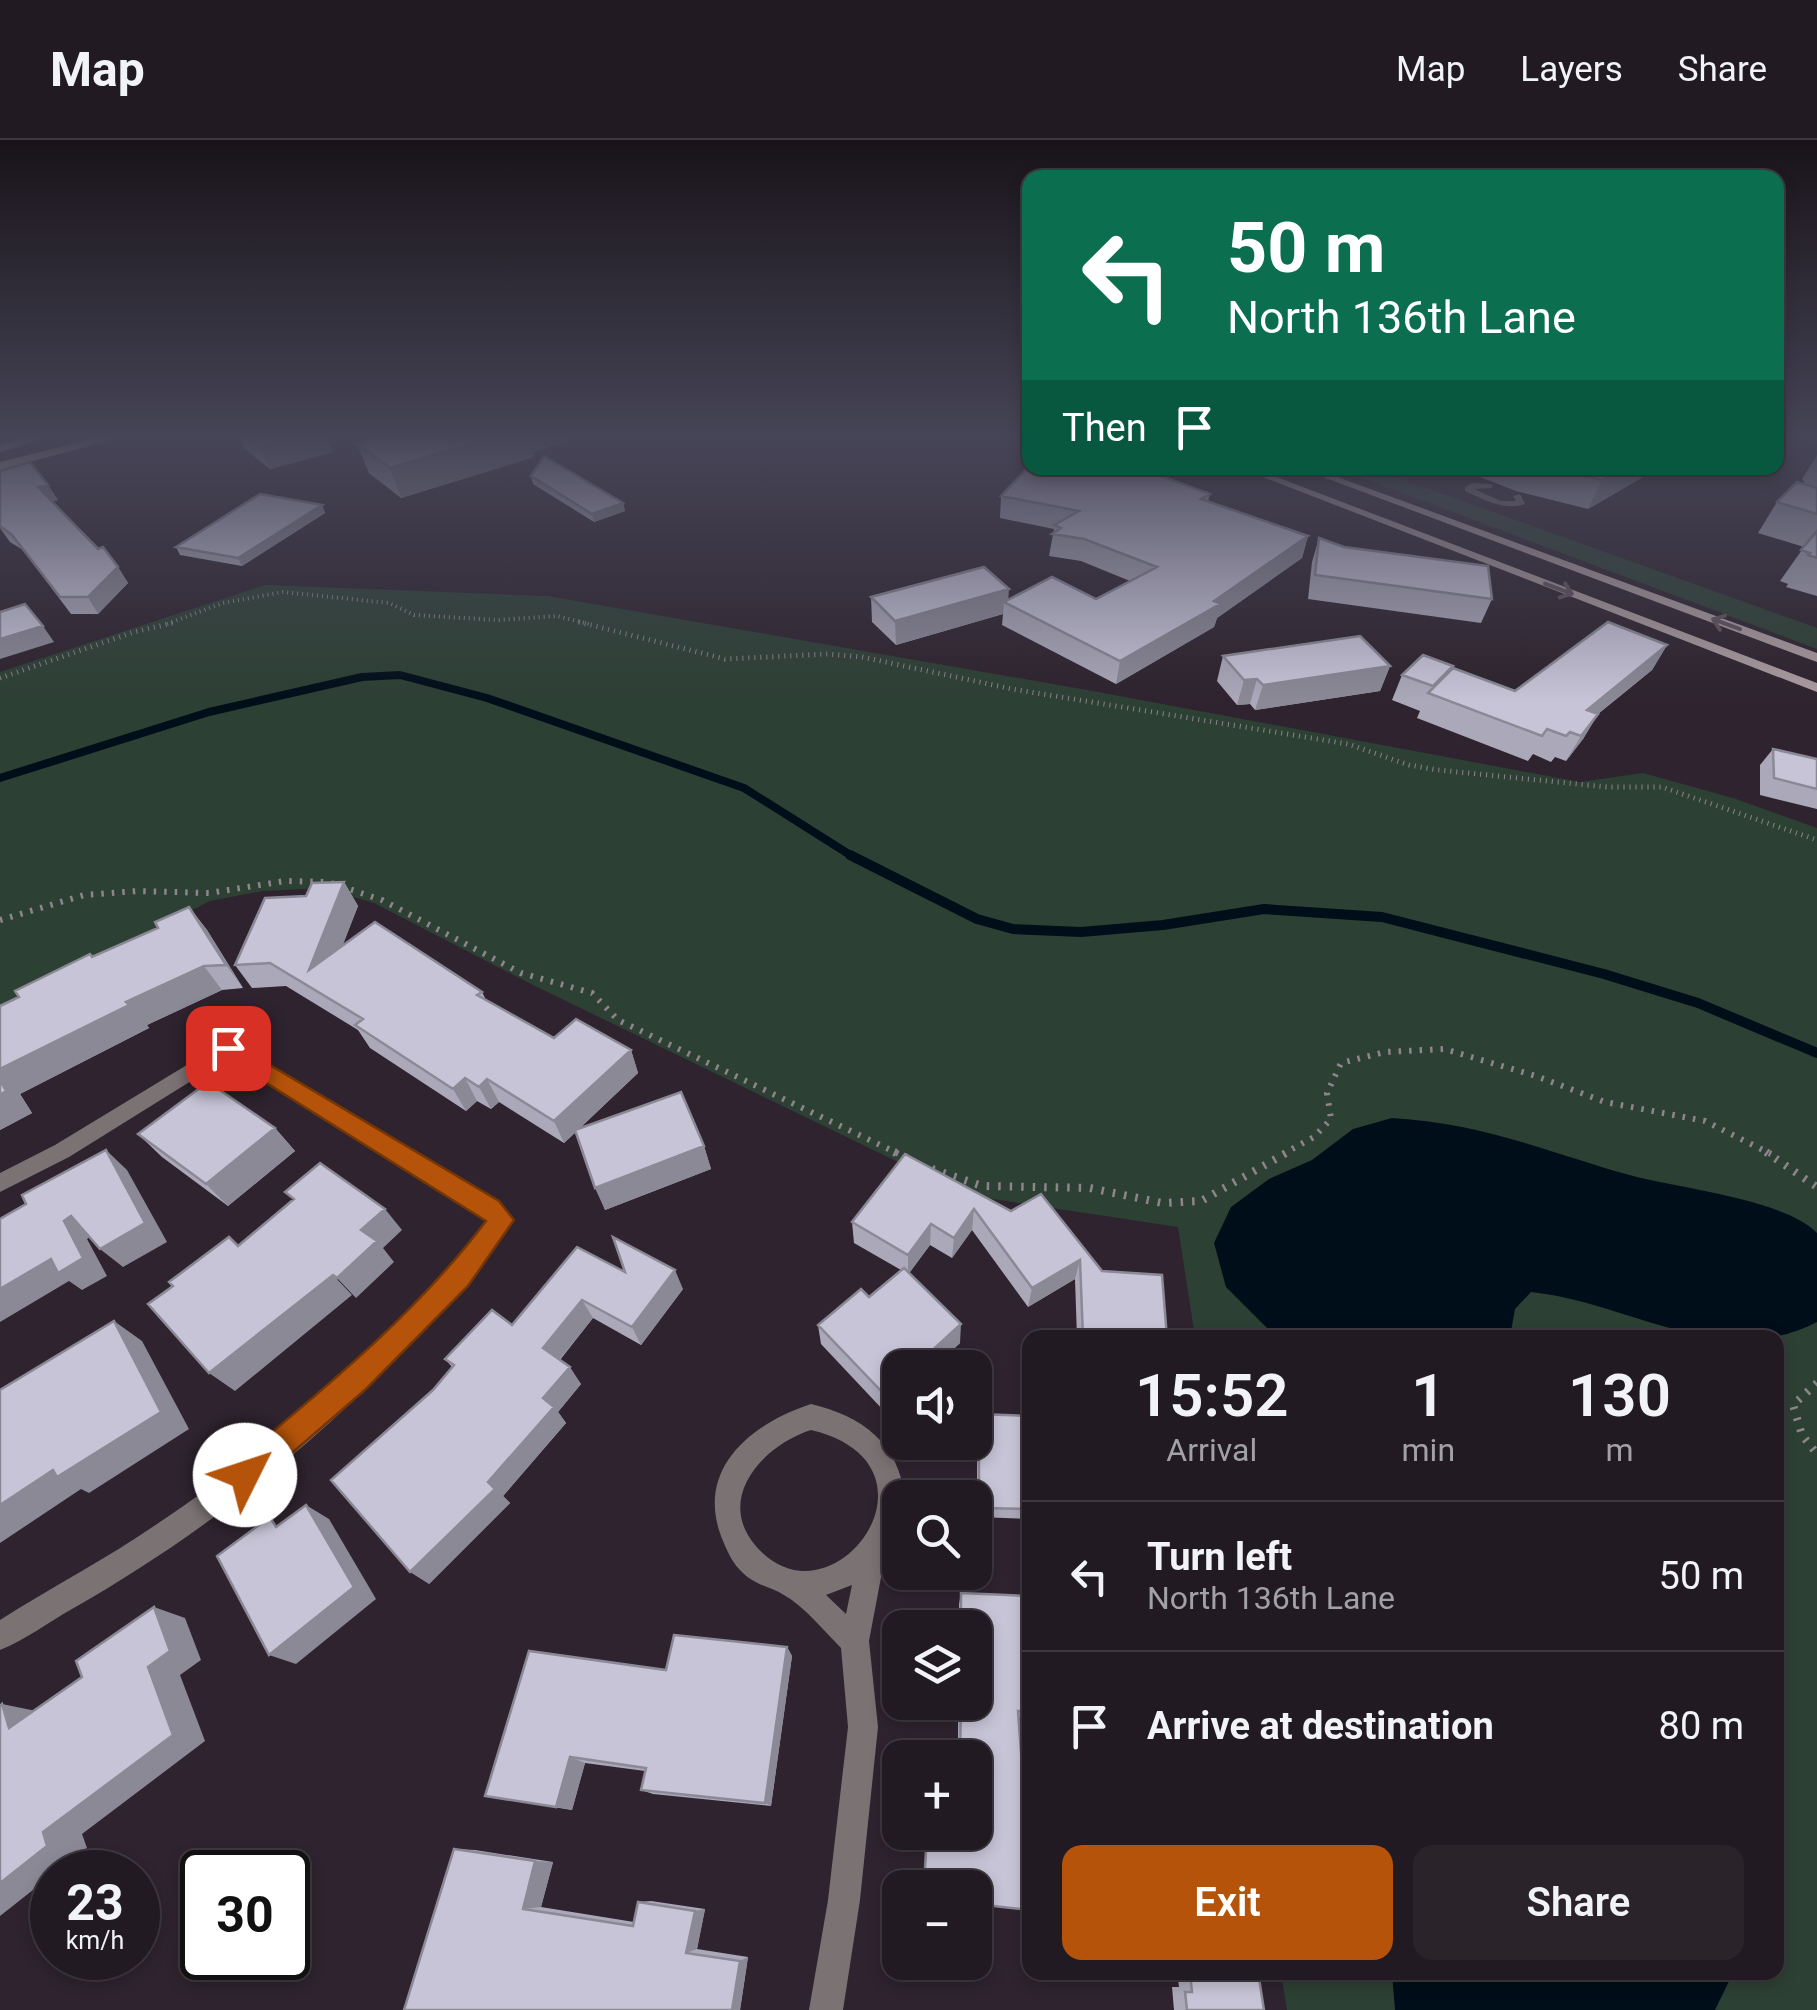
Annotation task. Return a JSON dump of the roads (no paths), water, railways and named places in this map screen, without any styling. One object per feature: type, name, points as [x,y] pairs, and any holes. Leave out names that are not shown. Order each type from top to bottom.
[{"type":"main road","points":[[1397,526],[1817,685]]},
{"type":"main road","points":[[1461,526],[1816,658]]},
{"type":"main road","points":[[1612,609],[1675,620],[1766,653],[1816,658]]},
{"type":"street","points":[[0,1183],[62,1151],[228,1048],[490,1208],[501,1220],[446,1291],[356,1380],[245,1475],[120,1565],[0,1636]]},
{"type":"street","points":[[811,1417],[838,1420],[858,1431],[875,1447],[886,1469],[890,1494],[888,1520],[874,1548],[860,1564],[837,1579],[808,1586],[779,1581],[754,1566],[737,1544],[729,1516],[731,1486],[742,1460],[761,1438],[784,1423],[811,1417]]},
{"type":"street","points":[[826,2010],[844,1900],[863,1727],[855,1641],[874,1548]]},
{"type":"street","points":[[793,1584],[855,1641]]},
{"type":"water","points":[[1392,1118],[1453,1125],[1622,1173],[1726,1195],[1779,1211],[1817,1233],[1817,1322],[1784,1334],[1784,1330],[1678,1330],[1567,1298],[1531,1292],[1515,1309],[1511,1330],[1269,1330],[1226,1287],[1214,1243],[1231,1207],[1269,1179],[1312,1160],[1353,1129]]},
{"type":"water","points":[[1393,1980],[1730,1980],[1715,2010],[1395,2010]]},
{"type":"waterway","points":[[0,778],[209,712],[362,677],[400,675],[487,698],[744,788],[851,856]]},
{"type":"waterway","points":[[851,856],[977,919],[1013,929],[1081,932],[1163,925],[1264,909],[1382,917],[1604,974],[1698,1003],[1817,1053]]},
{"type":"waterway","points":[[851,856],[855,858]]}]
